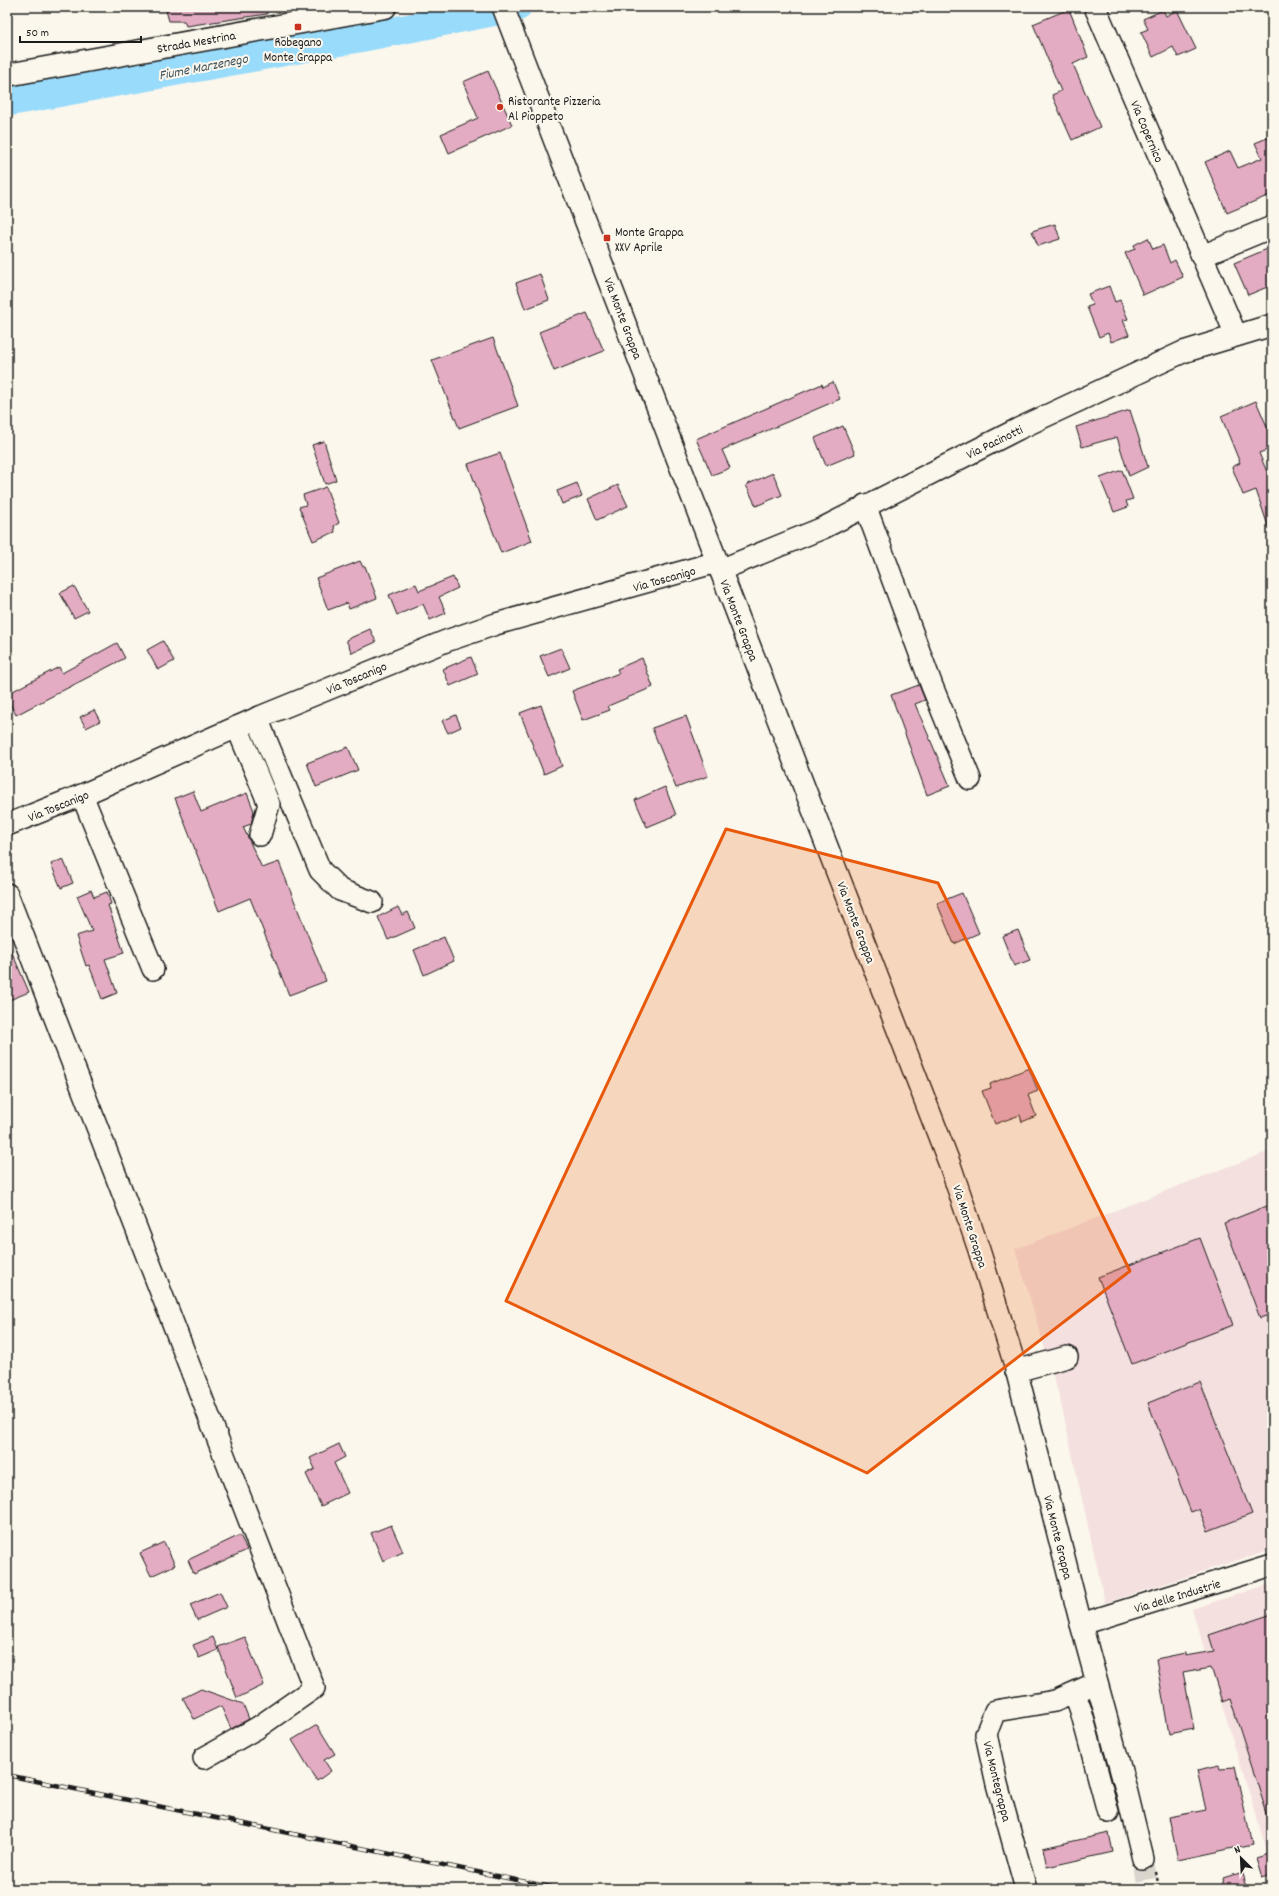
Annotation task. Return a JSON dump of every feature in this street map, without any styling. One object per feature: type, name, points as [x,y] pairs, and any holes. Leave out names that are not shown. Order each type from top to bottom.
[{"type":"main road","name":"Strada Mestrina","points":[[7,75],[385,7]]},
{"type":"street","name":"Via Monte Grappa","points":[[503,7],[950,1165],[979,1250],[1016,1371],[1096,1683],[1128,1793],[1144,1860]]},
{"type":"street","name":"Via Copernico","points":[[1095,7],[1236,335]]},
{"type":"street","points":[[1202,256],[1272,227]]},
{"type":"street","name":"Via Pacinotti","points":[[718,566],[823,528],[865,505],[1018,429],[1182,352],[1272,325]]},
{"type":"street","points":[[865,505],[932,686],[970,779]]},
{"type":"street","name":"Via Toscanigo","points":[[7,825],[82,795],[258,718],[446,641],[496,624],[718,566]]},
{"type":"street","points":[[258,718],[320,870],[340,890],[372,902]]},
{"type":"street","points":[[237,727],[269,804],[260,835]]},
{"type":"street","points":[[82,795],[153,969]]},
{"type":"street","points":[[7,894],[314,1688],[257,1728],[204,1758]]},
{"type":"street","points":[[1016,1371],[1067,1357]]},
{"type":"street","name":"Via delle Industrie","points":[[1081,1624],[1272,1565]]},
{"type":"street","name":"Via Montegrappa","points":[[1025,1886],[997,1784],[986,1734],[995,1711],[1055,1701],[1075,1694],[1087,1686],[1096,1683]]},
{"type":"street","points":[[1075,1694],[1108,1812]]},
{"type":"highlighted area","points":[[726,829],[938,883],[1130,1271],[867,1473],[506,1301]]},
{"type":"shaded area","points":[[1272,1150],[1272,1549],[1105,1603],[1060,1399],[1015,1249]]},
{"type":"shaded area","points":[[1272,1583],[1272,1866],[1192,1609]]},
{"type":"shaded area","points":[[435,1882],[468,1889],[433,1889]]},
{"type":"building","points":[[165,7],[266,7],[267,14],[186,26],[184,21],[169,21]]},
{"type":"building","points":[[1069,9],[1088,57],[1073,64],[1100,127],[1072,140],[1052,95],[1061,91],[1033,24]]},
{"type":"building","points":[[1163,10],[1166,16],[1177,10],[1196,49],[1178,57],[1173,47],[1153,57],[1141,32],[1148,29],[1143,19]]},
{"type":"building","points":[[488,71],[512,125],[449,153],[441,134],[478,118],[463,82]]},
{"type":"building","points":[[1272,136],[1272,194],[1227,213],[1205,162],[1230,151],[1238,168],[1262,158],[1255,143]]},
{"type":"building","points":[[1055,224],[1060,239],[1038,246],[1032,231]]},
{"type":"building","points":[[1148,238],[1153,249],[1163,245],[1170,263],[1175,260],[1183,277],[1143,295],[1125,253],[1135,249],[1134,245]]},
{"type":"building","points":[[1272,247],[1272,285],[1248,295],[1234,263]]},
{"type":"building","points":[[540,274],[549,300],[525,309],[516,283]]},
{"type":"building","points":[[1109,286],[1115,302],[1120,300],[1128,319],[1123,320],[1129,335],[1111,342],[1108,333],[1099,337],[1087,307],[1093,305],[1088,294]]},
{"type":"building","points":[[587,313],[604,351],[554,371],[539,332]]},
{"type":"building","points":[[493,338],[518,406],[459,428],[432,360]]},
{"type":"building","points":[[833,382],[840,399],[722,450],[730,468],[712,475],[696,439],[822,384],[823,387]]},
{"type":"building","points":[[1256,401],[1272,438],[1272,448],[1259,453],[1272,484],[1272,531],[1270,532],[1256,490],[1243,495],[1232,467],[1240,463],[1221,416]]},
{"type":"building","points":[[1130,410],[1148,467],[1129,476],[1117,437],[1082,447],[1076,427]]},
{"type":"building","points":[[843,426],[855,454],[826,466],[815,438]]},
{"type":"building","points":[[324,441],[336,480],[325,484],[312,445]]},
{"type":"building","points":[[500,453],[532,541],[501,553],[468,464]]},
{"type":"building","points":[[1122,470],[1133,499],[1126,501],[1128,507],[1114,512],[1100,478]]},
{"type":"building","points":[[773,473],[782,495],[756,506],[746,485]]},
{"type":"building","points":[[577,483],[582,496],[562,504],[557,491]]},
{"type":"building","points":[[618,485],[628,506],[597,520],[588,499]]},
{"type":"building","points":[[326,487],[339,523],[334,526],[335,532],[313,541],[299,507],[306,505],[303,495]]},
{"type":"building","points":[[360,561],[363,567],[365,566],[377,598],[349,609],[347,603],[328,610],[316,578]]},
{"type":"building","points":[[453,577],[458,588],[439,597],[446,613],[430,620],[423,604],[397,615],[389,595],[416,584],[419,591]]},
{"type":"building","points":[[74,586],[88,611],[74,618],[60,593]]},
{"type":"building","points":[[370,629],[376,642],[352,653],[346,640]]},
{"type":"building","points":[[163,641],[174,661],[158,670],[147,650]]},
{"type":"building","points":[[117,643],[125,658],[16,715],[7,698],[7,694],[59,667],[62,673]]},
{"type":"building","points":[[561,648],[570,668],[549,677],[540,656]]},
{"type":"building","points":[[471,657],[478,674],[450,686],[443,669]]},
{"type":"building","points":[[642,658],[653,687],[608,706],[610,710],[583,720],[572,691],[619,673],[617,669]]},
{"type":"building","points":[[919,685],[925,700],[915,704],[950,786],[927,795],[891,695]]},
{"type":"building","points":[[541,705],[562,766],[544,774],[520,713]]},
{"type":"building","points":[[94,710],[100,721],[86,728],[80,717]]},
{"type":"building","points":[[456,715],[461,727],[448,733],[442,721]]},
{"type":"building","points":[[686,716],[708,776],[676,788],[652,728]]},
{"type":"building","points":[[348,747],[358,770],[316,787],[307,763]]},
{"type":"building","points":[[665,787],[676,815],[647,827],[635,800]]},
{"type":"building","points":[[193,791],[201,812],[247,793],[254,811],[251,824],[243,827],[262,868],[279,862],[326,981],[289,995],[250,898],[219,911],[175,798]]},
{"type":"building","points":[[63,859],[73,883],[61,888],[51,864]]},
{"type":"building","points":[[91,890],[94,897],[107,892],[111,904],[108,905],[124,953],[105,959],[117,993],[102,999],[89,965],[86,966],[76,936],[92,931],[77,896]]},
{"type":"building","points":[[962,893],[979,933],[954,944],[937,903]]},
{"type":"building","points":[[398,907],[402,915],[408,912],[415,928],[388,940],[378,917]]},
{"type":"building","points":[[1018,930],[1030,960],[1014,966],[1002,936]]},
{"type":"building","points":[[444,937],[454,961],[424,975],[414,950]]},
{"type":"building","points":[[7,941],[29,992],[7,1001]]},
{"type":"building","points":[[1029,1068],[1038,1091],[1028,1095],[1036,1116],[1022,1122],[1020,1115],[995,1124],[982,1091],[991,1088],[990,1084]]},
{"type":"building","points":[[1272,1204],[1272,1314],[1260,1318],[1224,1223]]},
{"type":"building","points":[[1200,1238],[1233,1325],[1132,1364],[1098,1277]]},
{"type":"building","points":[[1200,1382],[1252,1514],[1208,1531],[1199,1509],[1191,1512],[1148,1403]]},
{"type":"building","points":[[339,1444],[345,1457],[334,1463],[348,1493],[321,1506],[306,1474],[315,1469],[310,1458]]},
{"type":"building","points":[[391,1525],[403,1552],[383,1561],[371,1533]]},
{"type":"building","points":[[240,1535],[247,1550],[194,1574],[188,1560]]},
{"type":"building","points":[[164,1542],[175,1565],[151,1576],[140,1553]]},
{"type":"building","points":[[220,1592],[227,1607],[197,1620],[190,1605]]},
{"type":"building","points":[[1272,1614],[1272,1819],[1269,1820],[1230,1699],[1222,1702],[1211,1667],[1183,1672],[1194,1729],[1169,1734],[1156,1659],[1185,1653],[1185,1656],[1214,1651],[1209,1635]]},
{"type":"building","points":[[213,1637],[218,1650],[199,1658],[193,1645]]},
{"type":"building","points":[[245,1637],[264,1685],[237,1698],[218,1647]]},
{"type":"building","points":[[201,1689],[243,1704],[249,1719],[231,1729],[221,1706],[194,1719],[183,1698]]},
{"type":"building","points":[[317,1725],[335,1754],[324,1760],[331,1771],[317,1781],[292,1740]]},
{"type":"building","points":[[1220,1765],[1221,1768],[1235,1767],[1252,1844],[1178,1860],[1169,1817],[1206,1810],[1197,1770]]},
{"type":"building","points":[[1109,1833],[1113,1852],[1047,1867],[1043,1848]]},
{"type":"building","points":[[1272,1854],[1272,1875],[1262,1878],[1256,1859]]},
{"type":"building","points":[[1242,1873],[1246,1886],[1237,1889],[1225,1889],[1223,1879]]},
{"type":"waterway","name":"Fiume Marzenego","points":[[7,102],[364,37],[517,7]]},
{"type":"tunnel","points":[[1143,1859],[1149,1889]]},
{"type":"railway","points":[[7,1775],[560,1889]]},
{"type":"place","name":"Robegano Monte Grappa","points":[[298,27]]},
{"type":"place","name":"Ristorante Pizzeria Al Pioppeto","points":[[500,107]]},
{"type":"place","name":"Monte Grappa XXV Aprile","points":[[607,238]]}]
